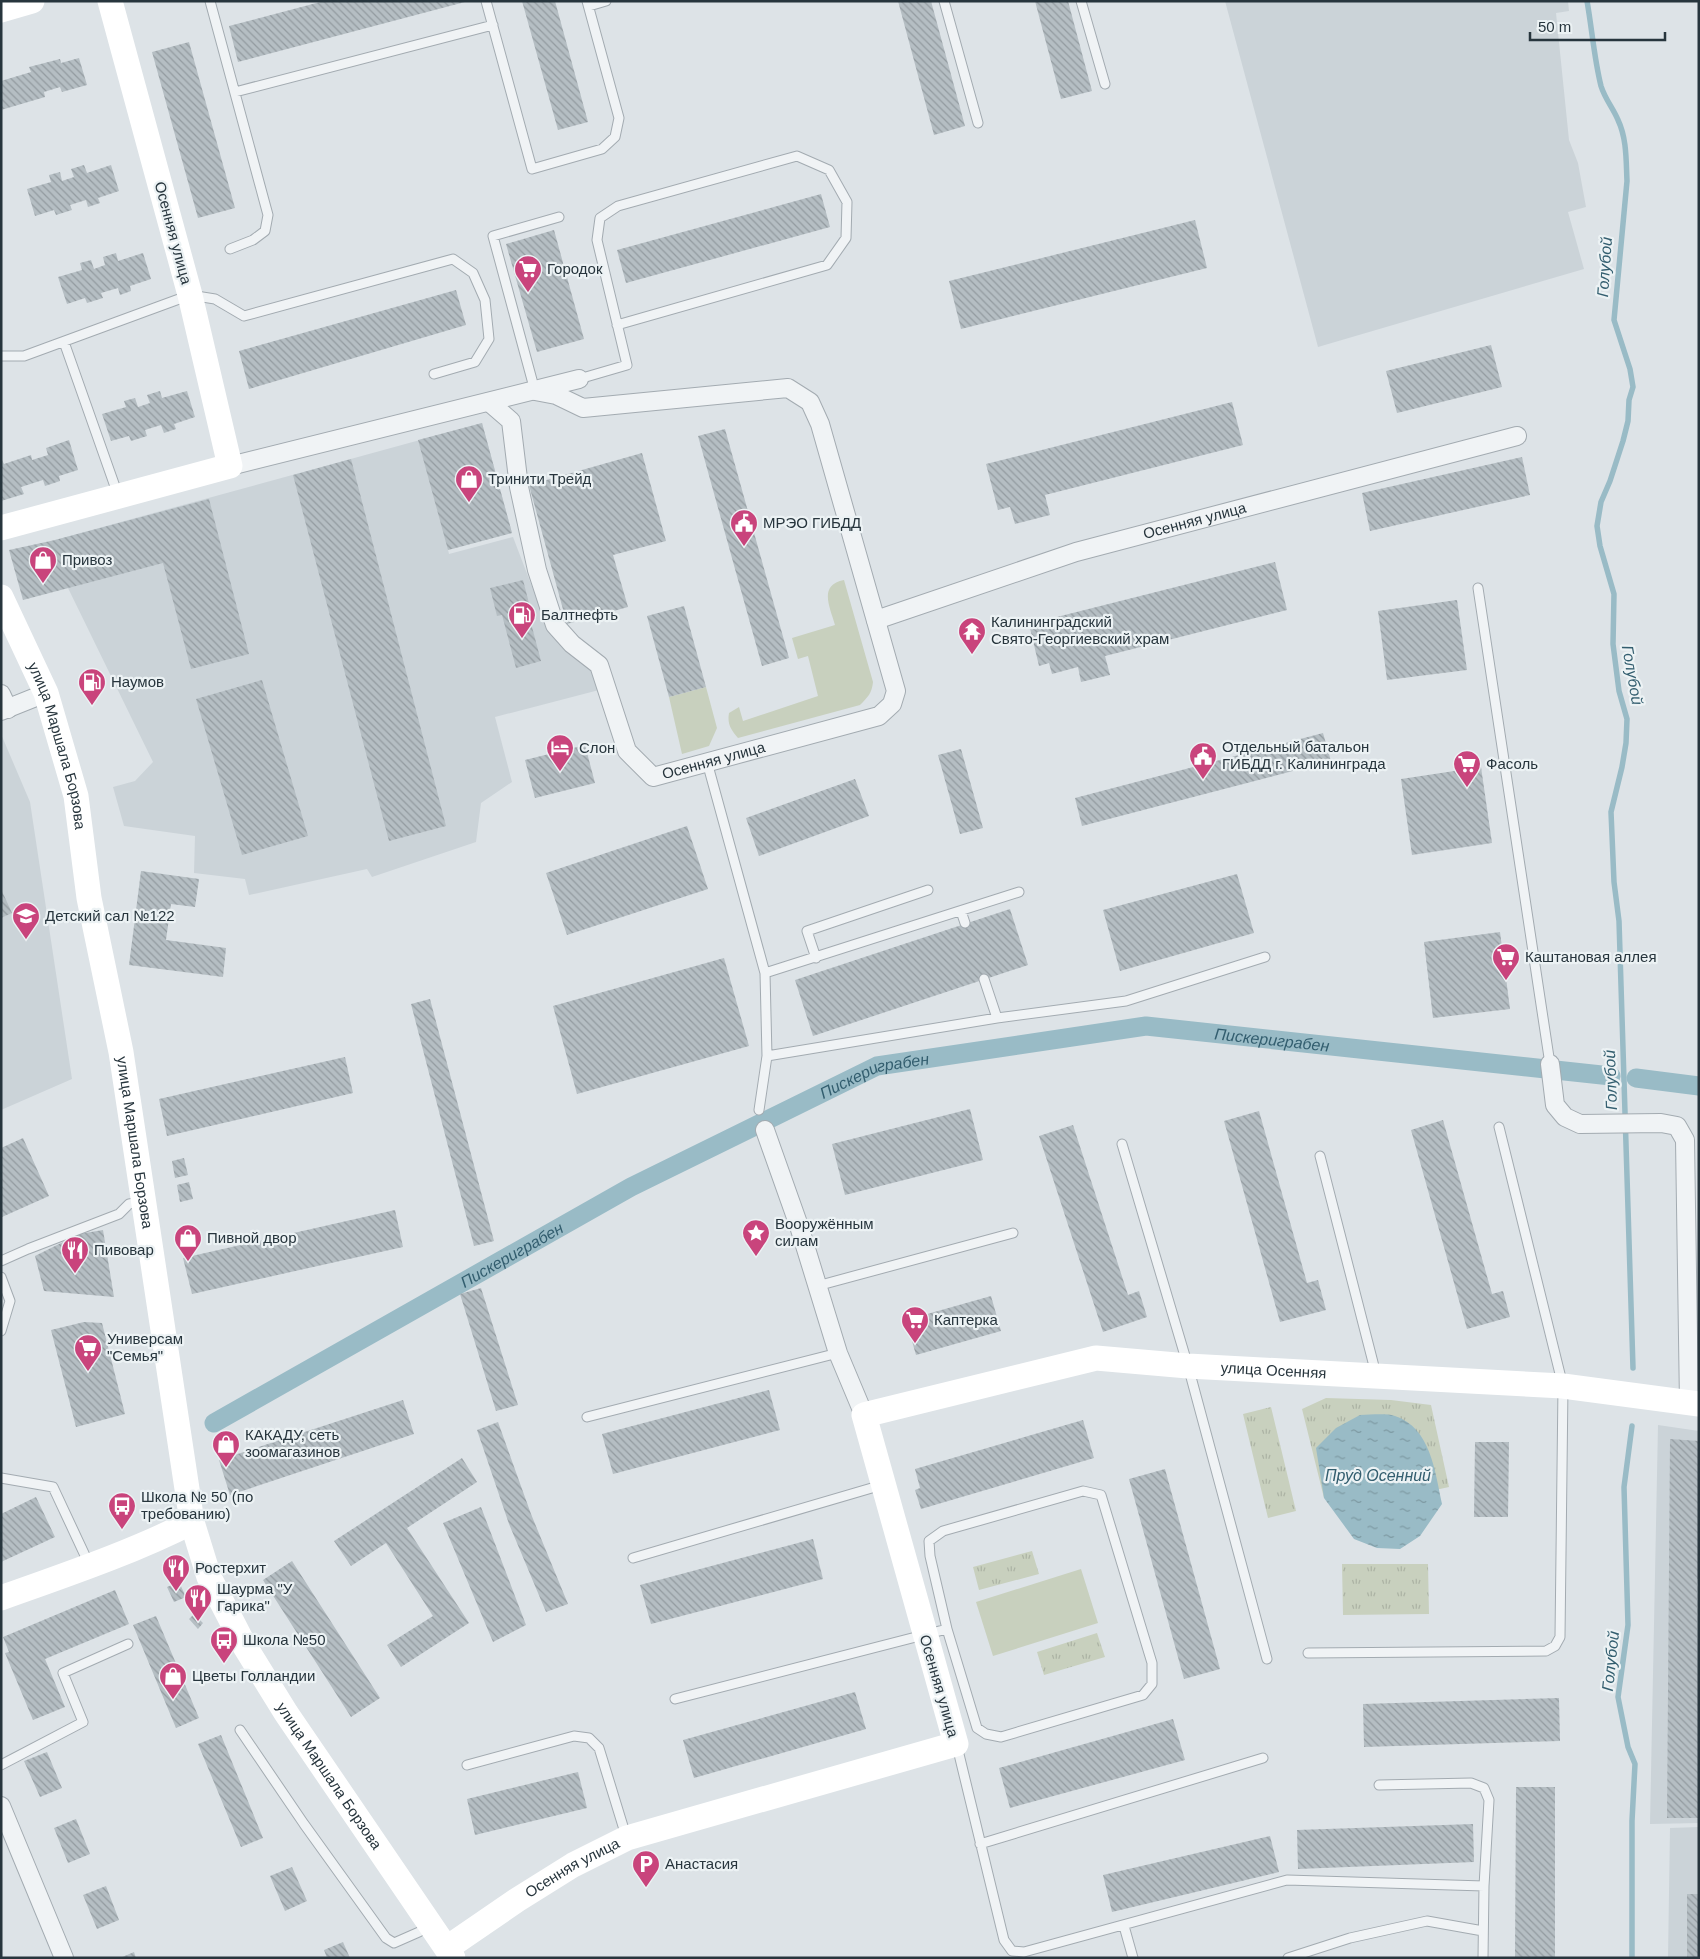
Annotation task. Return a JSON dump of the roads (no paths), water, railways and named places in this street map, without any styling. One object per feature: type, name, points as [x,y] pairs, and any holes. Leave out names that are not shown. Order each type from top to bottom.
[{"type":"street","points":[[1,10],[32,1]]},
{"type":"street","name":"Осенняя улица","points":[[110,1],[190,295],[230,466]]},
{"type":"street","name":"Осенняя улица","points":[[1,528],[230,466],[579,379]]},
{"type":"street","name":"Осенняя улица","points":[[489,402],[511,421],[519,487],[536,570],[555,626],[572,644],[599,665],[626,751],[653,777],[879,716],[892,704],[896,691],[820,424],[810,402],[788,388],[583,408],[556,395],[535,391]]},
{"type":"street","name":"Осенняя улица","points":[[876,620],[1076,552],[1517,436]]},
{"type":"street","name":"улица Маршала Борзова","points":[[1,596],[46,693],[76,796],[89,898],[121,1052],[192,1522],[209,1578],[244,1645],[291,1721],[450,1953]]},
{"type":"street","points":[[4,704],[46,693]]},
{"type":"street","points":[[1551,1070],[1555,1105],[1565,1117],[1580,1124],[1661,1123],[1677,1126],[1686,1140],[1694,1403]]},
{"type":"street","name":"Осенняя улица","points":[[450,1953],[517,1900],[573,1864],[627,1838],[956,1744],[936,1632],[885,1485],[864,1415],[838,1353],[799,1226],[765,1130]]},
{"type":"street","name":"улица Осенняя","points":[[864,1415],[1096,1358],[1188,1366],[1563,1386],[1694,1403]]},
{"type":"street","points":[[1,1598],[90,1566],[170,1534],[192,1522]]},
{"type":"street","points":[[1,1806],[64,1958]]},
{"type":"lane","points":[[210,1],[268,215],[265,231],[253,240],[230,249]]},
{"type":"lane","points":[[486,1],[532,169],[602,149],[615,137],[620,118],[588,4],[606,1]]},
{"type":"lane","points":[[944,1],[978,123]]},
{"type":"lane","points":[[1082,1],[1105,84]]},
{"type":"lane","points":[[235,92],[493,25]]},
{"type":"lane","points":[[579,379],[627,365],[617,325],[598,240],[600,218],[618,206],[797,156],[829,170],[847,202],[846,238],[827,265],[617,325]]},
{"type":"lane","points":[[535,391],[493,236],[559,217]]},
{"type":"lane","points":[[1,356],[24,356],[190,295],[215,299],[244,316],[453,259],[473,273],[485,300],[489,339],[475,362],[434,374]]},
{"type":"lane","points":[[64,342],[118,497]]},
{"type":"lane","points":[[1478,588],[1551,1070]]},
{"type":"lane","points":[[707,762],[765,973],[767,1056],[759,1110]]},
{"type":"lane","points":[[816,958],[807,931],[928,890]]},
{"type":"lane","points":[[765,973],[1018,892]]},
{"type":"lane","points":[[961,910],[965,923]]},
{"type":"lane","points":[[767,1056],[997,1018],[1126,1001],[1265,957]]},
{"type":"lane","points":[[984,979],[997,1018]]},
{"type":"lane","points":[[1308,1653],[1546,1651],[1555,1646],[1560,1638],[1563,1386],[1499,1127]]},
{"type":"lane","points":[[1122,1144],[1188,1366],[1267,1659]]},
{"type":"lane","points":[[1320,1156],[1376,1376]]},
{"type":"lane","points":[[1,1261],[119,1214],[130,1204],[144,1201]]},
{"type":"lane","points":[[817,1286],[1013,1233]]},
{"type":"lane","points":[[1,1277],[10,1300],[1,1331]]},
{"type":"lane","points":[[587,1417],[838,1353]]},
{"type":"lane","points":[[1,1478],[53,1488],[90,1566]]},
{"type":"lane","points":[[633,1558],[885,1485]]},
{"type":"lane","points":[[1083,1491],[1093,1493],[1101,1495],[1152,1663],[1152,1684],[1143,1694],[1134,1697],[1001,1737],[986,1734],[977,1728],[936,1632],[928,1540],[943,1531],[953,1528],[1083,1491]]},
{"type":"lane","points":[[675,1699],[936,1632]]},
{"type":"lane","points":[[1,1765],[83,1722],[63,1673],[128,1644]]},
{"type":"lane","points":[[240,1730],[304,1824],[386,1938],[394,1943],[419,1932],[430,1924]]},
{"type":"lane","points":[[467,1765],[574,1736],[589,1738],[599,1748],[627,1838]]},
{"type":"lane","points":[[956,1744],[1004,1940],[1012,1950],[1024,1952],[1288,1880],[1484,1886]]},
{"type":"lane","points":[[980,1844],[1263,1758]]},
{"type":"lane","points":[[1379,1786],[1472,1783],[1484,1788],[1489,1800],[1484,1886],[1483,1958]]},
{"type":"lane","points":[[1288,1958],[1350,1938],[1427,1921],[1483,1931]]},
{"type":"lane","points":[[1124,1926],[1133,1958]]},
{"type":"water","name":"Пруд Осенний","points":[[1360,1415],[1391,1415],[1407,1422],[1417,1430],[1424,1441],[1434,1465],[1442,1504],[1420,1536],[1400,1549],[1377,1548],[1354,1539],[1324,1498],[1316,1448],[1336,1428]]},
{"type":"waterway","name":"Голубой","points":[[1587,1],[1601,86],[1618,120],[1623,135],[1627,181],[1614,320],[1630,369],[1633,387],[1629,400],[1628,421],[1623,441],[1601,502],[1597,526],[1600,546],[1614,594],[1613,644],[1619,691],[1627,719],[1622,767],[1611,812],[1614,882],[1619,921],[1633,1368]]},
{"type":"waterway","name":"Пискериграбен","points":[[214,1423],[631,1187],[877,1066],[1146,1026],[1611,1076]]},
{"type":"waterway","name":"Пискериграбен","points":[[1636,1078],[1699,1086]]},
{"type":"waterway","name":"Голубой","points":[[1632,1426],[1624,1487],[1628,1625],[1618,1697],[1628,1747],[1635,1764],[1632,1821],[1632,1958]]},
{"type":"place","name":"Городок","points":[[528,293]]},
{"type":"place","name":"Тринити Трейд","points":[[469,503]]},
{"type":"place","name":"МРЭО ГИБДД","points":[[744,547]]},
{"type":"place","name":"Привоз","points":[[43,584]]},
{"type":"place","name":"Балтнефть","points":[[522,639]]},
{"type":"place","name":"Калининградский Свято-Георгиевский храм","points":[[972,655]]},
{"type":"place","name":"Наумов","points":[[92,706]]},
{"type":"place","name":"Слон","points":[[560,772]]},
{"type":"place","name":"Отдельный батальон ГИБДД г. Калининграда","points":[[1203,780]]},
{"type":"place","name":"Фасоль","points":[[1467,788]]},
{"type":"place","name":"Детский сал №122","points":[[26,940]]},
{"type":"place","name":"Каштановая аллея","points":[[1506,981]]},
{"type":"place","name":"Вооружённым силам","points":[[756,1257]]},
{"type":"place","name":"Пивной двор","points":[[188,1262]]},
{"type":"place","name":"Пивовар","points":[[75,1274]]},
{"type":"place","name":"Каптерка","points":[[915,1344]]},
{"type":"place","name":"Универсам \"Семья\"","points":[[88,1372]]},
{"type":"place","name":"КАКАДУ, сеть зоомагазинов","points":[[226,1468]]},
{"type":"place","name":"Школа № 50 (по требованию)","points":[[122,1530]]},
{"type":"place","name":"Ростерхит","points":[[176,1592]]},
{"type":"place","name":"Шаурма \"У Гарика\"","points":[[198,1622]]},
{"type":"place","name":"Школа №50","points":[[224,1664]]},
{"type":"place","name":"Цветы Голландии","points":[[173,1700]]},
{"type":"place","name":"Анастасия","points":[[646,1888]]}]
